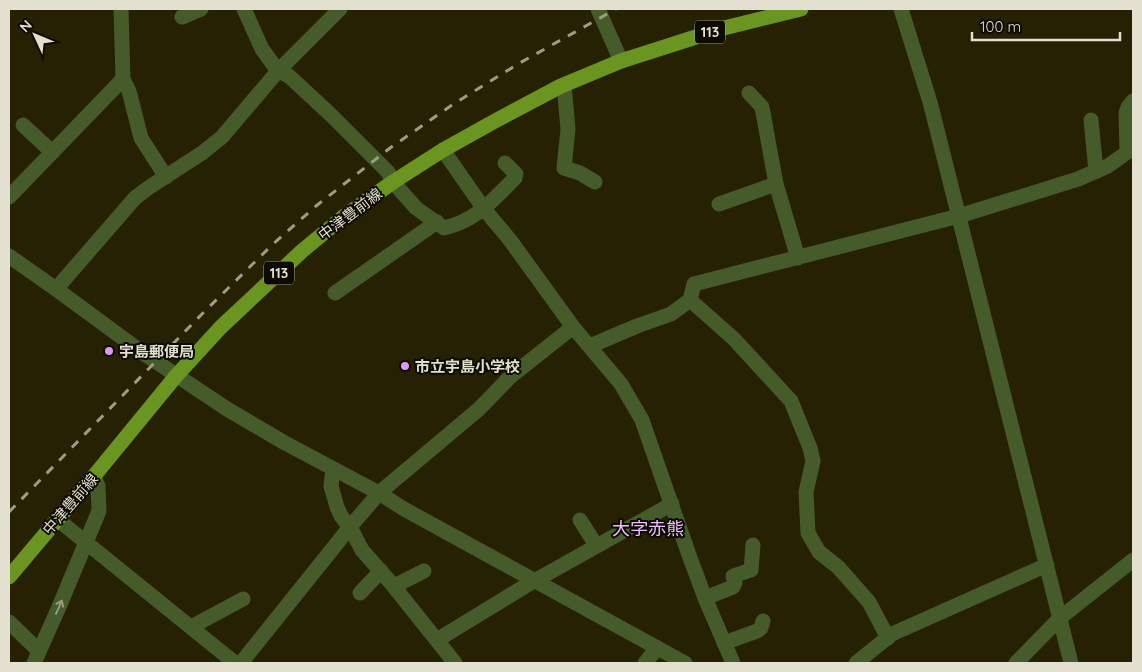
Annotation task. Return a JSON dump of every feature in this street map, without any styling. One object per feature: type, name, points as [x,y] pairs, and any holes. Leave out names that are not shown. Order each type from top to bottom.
[{"type":"main road","name":"中津豊前線","points":[[9,577],[176,376],[222,327],[302,251],[342,218],[443,150],[564,85],[621,61],[724,28],[801,9]]},
{"type":"street","points":[[121,9],[123,79],[129,90],[141,138],[166,177]]},
{"type":"street","points":[[182,17],[200,9]]},
{"type":"street","points":[[244,9],[262,49],[278,70],[289,76],[388,172],[393,182],[416,208],[444,228],[457,225],[484,209],[515,178],[516,174],[505,163]]},
{"type":"street","points":[[56,289],[135,198],[202,153],[222,136],[278,70],[340,9]]},
{"type":"street","points":[[598,9],[621,61]]},
{"type":"street","points":[[901,9],[930,102],[1071,663]]},
{"type":"street","points":[[9,197],[123,79]]},
{"type":"street","points":[[564,85],[568,129],[564,168],[580,173],[595,182]]},
{"type":"street","points":[[750,93],[762,107],[776,184],[798,258]]},
{"type":"street","points":[[590,346],[671,314],[690,300],[694,284],[959,216],[1078,179],[1108,166],[1130,150],[1126,113],[1133,101]]},
{"type":"street","points":[[1091,120],[1096,171]]},
{"type":"street","points":[[23,125],[52,152]]},
{"type":"street","points":[[443,150],[484,209],[510,240],[573,327],[620,384],[642,420],[689,556],[733,663]]},
{"type":"street","points":[[718,204],[776,184]]},
{"type":"street","points":[[335,293],[437,222]]},
{"type":"street","points":[[9,256],[143,353],[227,409],[379,493],[404,509],[685,663]]},
{"type":"street","points":[[690,300],[734,339],[791,401],[810,448],[813,461],[806,492],[808,533],[819,552],[838,567],[869,602],[888,638]]},
{"type":"street","points":[[241,663],[379,493],[479,409],[511,376],[573,327]]},
{"type":"street","points":[[333,469],[331,486],[333,496],[341,516],[350,527],[362,550],[394,586],[455,663]]},
{"type":"street","points":[[9,622],[37,657],[99,511],[98,486],[94,476]]},
{"type":"street","points":[[437,640],[596,545],[672,504]]},
{"type":"street","points":[[57,519],[235,663]]},
{"type":"street","points":[[580,520],[596,545]]},
{"type":"street","points":[[705,598],[733,587],[735,583],[734,576],[751,570],[753,545]]},
{"type":"street","points":[[1016,663],[1060,618],[1133,560]]},
{"type":"street","points":[[856,663],[892,634],[1047,565]]},
{"type":"street","points":[[360,593],[380,571]]},
{"type":"street","points":[[394,586],[424,571]]},
{"type":"street","points":[[191,628],[243,599]]},
{"type":"street","points":[[724,642],[758,631],[763,621]]},
{"type":"street","points":[[645,663],[657,648]]},
{"type":"railway","points":[[9,512],[203,313],[273,244],[316,206],[390,148],[452,105],[518,64],[616,9]]},
{"type":"place","name":"宇島郵便局","points":[[109,351]]},
{"type":"place","name":"市立宇島小学校","points":[[405,366]]},
{"type":"district","name":"大字赤熊","points":[[648,528]]}]
